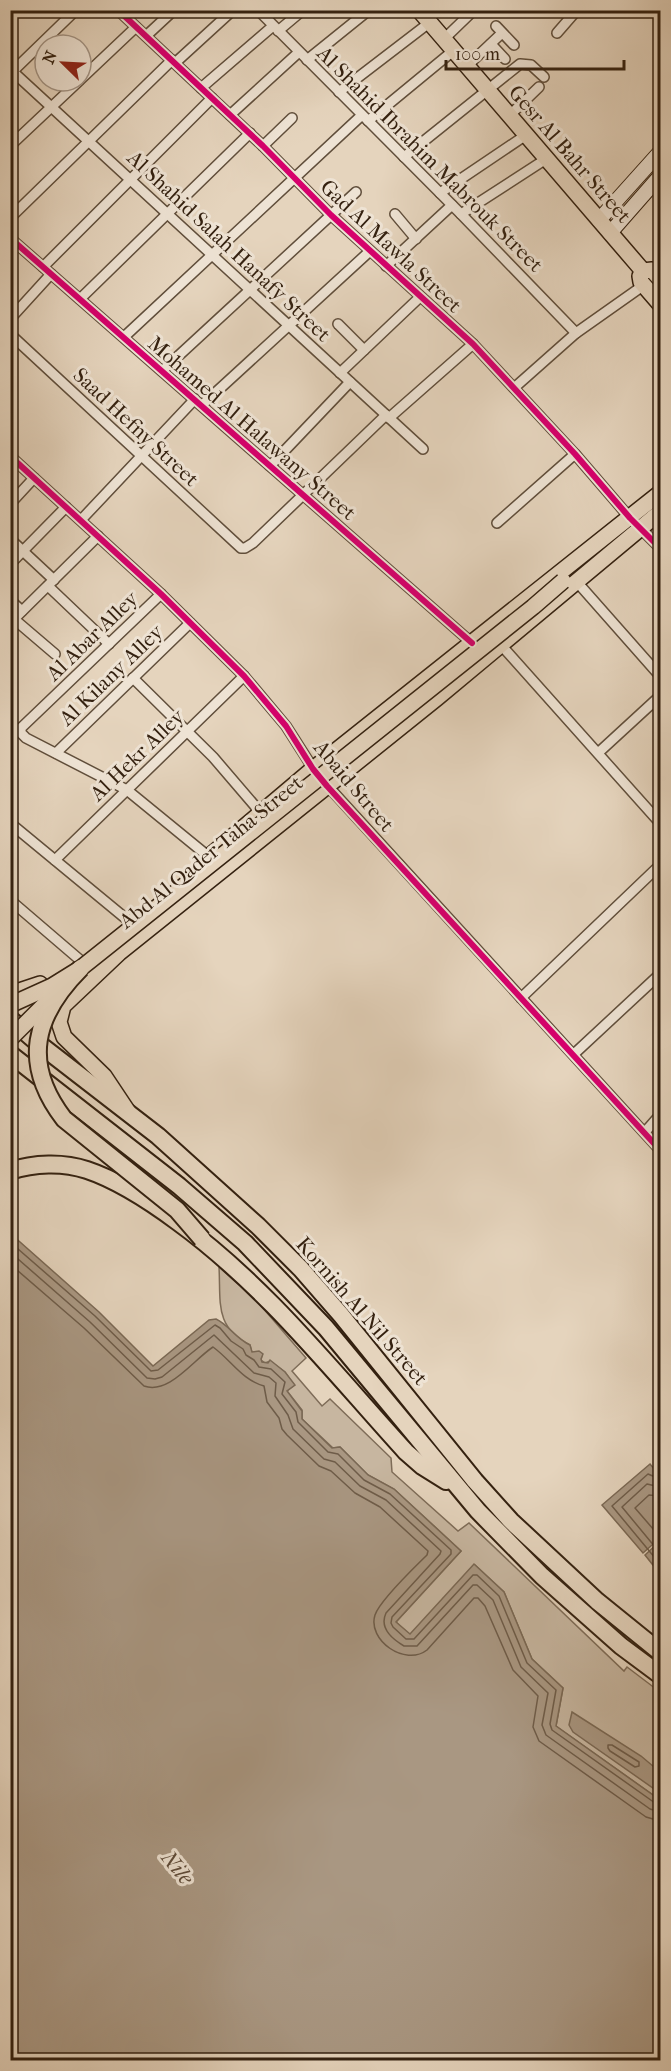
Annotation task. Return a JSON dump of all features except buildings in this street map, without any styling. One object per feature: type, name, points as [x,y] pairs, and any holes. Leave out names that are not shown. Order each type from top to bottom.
[{"type":"highway","points":[[80,964],[48,1008],[41,1027],[38,1066],[43,1085],[52,1103],[64,1119],[177,1210],[202,1239]]},
{"type":"highway","points":[[10,1004],[66,983]]},
{"type":"highway","name":"Kornish Al Nil Street","points":[[10,1019],[194,1167],[258,1226],[301,1269],[341,1315],[475,1481],[511,1521],[597,1601],[660,1652]]},
{"type":"highway","name":"Kornish Al Nil Street","points":[[10,1054],[179,1186],[245,1243],[326,1329],[478,1511],[542,1576],[621,1646],[660,1675]]},
{"type":"highway","points":[[10,1172],[42,1165],[86,1170],[147,1200],[226,1259],[274,1305],[406,1452],[422,1466],[458,1488]]},
{"type":"main road","name":"Gesr Al Bahr Street","points":[[418,10],[610,233],[644,278],[660,304]]},
{"type":"main road","name":"Gesr Al Bahr Street","points":[[644,278],[652,270],[660,279]]},
{"type":"main road","name":"Abd Al Qader Taha Street","points":[[130,1115],[104,1076],[64,1037],[59,1022],[63,1006],[119,953],[501,645],[635,523],[660,493]]},
{"type":"main road","name":"Abd Al Qader Taha Street","points":[[10,994],[36,986],[80,964],[313,769],[588,552],[635,523],[660,512]]},
{"type":"main road","points":[[10,1004],[52,986],[570,582],[588,552]]},
{"type":"main road","points":[[10,1039],[66,983],[85,971],[256,834],[280,824]]},
{"type":"street","points":[[11,71],[76,10]]},
{"type":"street","name":"Gad Al Mawla Street","points":[[118,10],[250,133],[331,215],[472,344],[660,548]]},
{"type":"street","points":[[126,18],[134,10]]},
{"type":"street","points":[[146,36],[174,10]]},
{"type":"street","points":[[10,218],[174,62],[233,10]]},
{"type":"street","name":"Al Shahid Ibrahim Mabrouk Street","points":[[258,10],[576,333]]},
{"type":"street","points":[[201,87],[276,28],[303,10]]},
{"type":"street","points":[[307,60],[369,10]]},
{"type":"street","points":[[124,337],[293,177],[448,45],[474,10]]},
{"type":"street","points":[[557,33],[577,10]]},
{"type":"street","points":[[339,92],[429,23]]},
{"type":"street","points":[[93,68],[136,27]]},
{"type":"street","points":[[466,66],[490,44],[499,29],[514,45]]},
{"type":"street","points":[[490,44],[506,59]]},
{"type":"street","points":[[230,115],[299,52]]},
{"type":"street","points":[[404,157],[522,63],[531,65],[544,77]]},
{"type":"street","name":"Al Shahid Salah Hanafy Street","points":[[11,71],[423,449]]},
{"type":"street","points":[[509,116],[539,87]]},
{"type":"street","points":[[10,146],[67,93]]},
{"type":"street","points":[[43,267],[212,98]]},
{"type":"street","points":[[263,146],[292,118]]},
{"type":"street","points":[[80,299],[250,133]]},
{"type":"street","points":[[440,193],[526,135]]},
{"type":"street","points":[[599,220],[660,152]]},
{"type":"street","points":[[461,214],[546,159]]},
{"type":"street","points":[[610,233],[660,176]]},
{"type":"street","points":[[162,371],[356,192]]},
{"type":"street","points":[[386,266],[452,205]]},
{"type":"street","points":[[395,214],[416,239]]},
{"type":"street","name":"Mohamed Al Halawany Street","points":[[10,238],[472,643]]},
{"type":"street","points":[[81,520],[198,402],[289,325],[370,250]]},
{"type":"street","points":[[10,319],[51,274]]},
{"type":"street","points":[[514,388],[576,333],[644,278]]},
{"type":"street","points":[[340,373],[420,297]]},
{"type":"street","points":[[338,324],[364,350]]},
{"type":"street","name":"Saad Hefny Street","points":[[10,334],[237,546],[246,548],[249,546],[303,495]]},
{"type":"street","points":[[303,495],[472,344]]},
{"type":"street","points":[[270,466],[350,382]]},
{"type":"street","points":[[497,523],[575,454]]},
{"type":"street","name":"Abaid Street","points":[[10,456],[161,594],[244,676],[286,726],[313,769],[327,786],[660,1150]]},
{"type":"street","points":[[10,504],[34,478]]},
{"type":"street","points":[[10,564],[66,507]]},
{"type":"street","points":[[55,654],[12,621],[98,536]]},
{"type":"street","points":[[10,539],[109,644]]},
{"type":"street","points":[[570,582],[660,676]]},
{"type":"street","name":"Al Abar Alley","points":[[56,753],[23,736],[21,728],[161,594]]},
{"type":"street","points":[[10,600],[22,611]]},
{"type":"street","name":"Al Kilany Alley","points":[[56,753],[190,623]]},
{"type":"street","points":[[501,645],[660,823]]},
{"type":"street","name":"Al Hekr Alley","points":[[55,860],[244,676]]},
{"type":"street","points":[[133,678],[188,731],[261,813]]},
{"type":"street","points":[[598,753],[660,696]]},
{"type":"street","points":[[56,753],[127,790],[209,857]]},
{"type":"street","points":[[10,824],[130,922]]},
{"type":"street","points":[[521,998],[660,866]]},
{"type":"street","points":[[10,900],[80,964]]},
{"type":"street","points":[[573,1054],[660,974]]},
{"type":"street","points":[[645,1132],[660,1115]]},
{"type":"shaded area","points":[[219,1267],[256,1300],[306,1358],[292,1371],[322,1406],[330,1399],[391,1458],[392,1472],[458,1531],[469,1523],[624,1671],[627,1667],[660,1692],[660,1800],[556,1726],[563,1688],[532,1659],[504,1592],[475,1565],[410,1635],[396,1622],[461,1551],[394,1489],[368,1475],[340,1447],[333,1448],[302,1419],[302,1410],[287,1391],[294,1385],[285,1372],[270,1361],[265,1363],[261,1360],[262,1355],[252,1353],[250,1345],[238,1338],[225,1322],[220,1302]]},
{"type":"water","name":"Nile","points":[[11,1234],[99,1312],[153,1366],[209,1320],[216,1319],[250,1345],[252,1352],[259,1351],[263,1354],[262,1362],[268,1363],[270,1360],[285,1372],[295,1385],[287,1391],[302,1411],[302,1419],[332,1448],[340,1447],[368,1475],[394,1489],[461,1551],[396,1622],[410,1634],[474,1564],[504,1592],[532,1659],[563,1688],[556,1726],[660,1800],[660,2060],[11,2060]]},
{"type":"water","points":[[650,1464],[660,1476],[660,1538],[643,1553],[602,1505]]},
{"type":"water","points":[[660,1541],[660,1574],[645,1555]]},
{"type":"water","points":[[572,1712],[641,1756],[660,1772],[660,1793],[573,1732],[569,1725]]},
{"type":"cycle path","points":[[118,10],[263,146],[331,215],[473,344],[575,454],[630,518],[660,548]]},
{"type":"cycle path","points":[[10,238],[472,643]]},
{"type":"cycle path","points":[[10,456],[161,594],[244,676],[286,726],[313,769],[327,786],[660,1150]]}]
